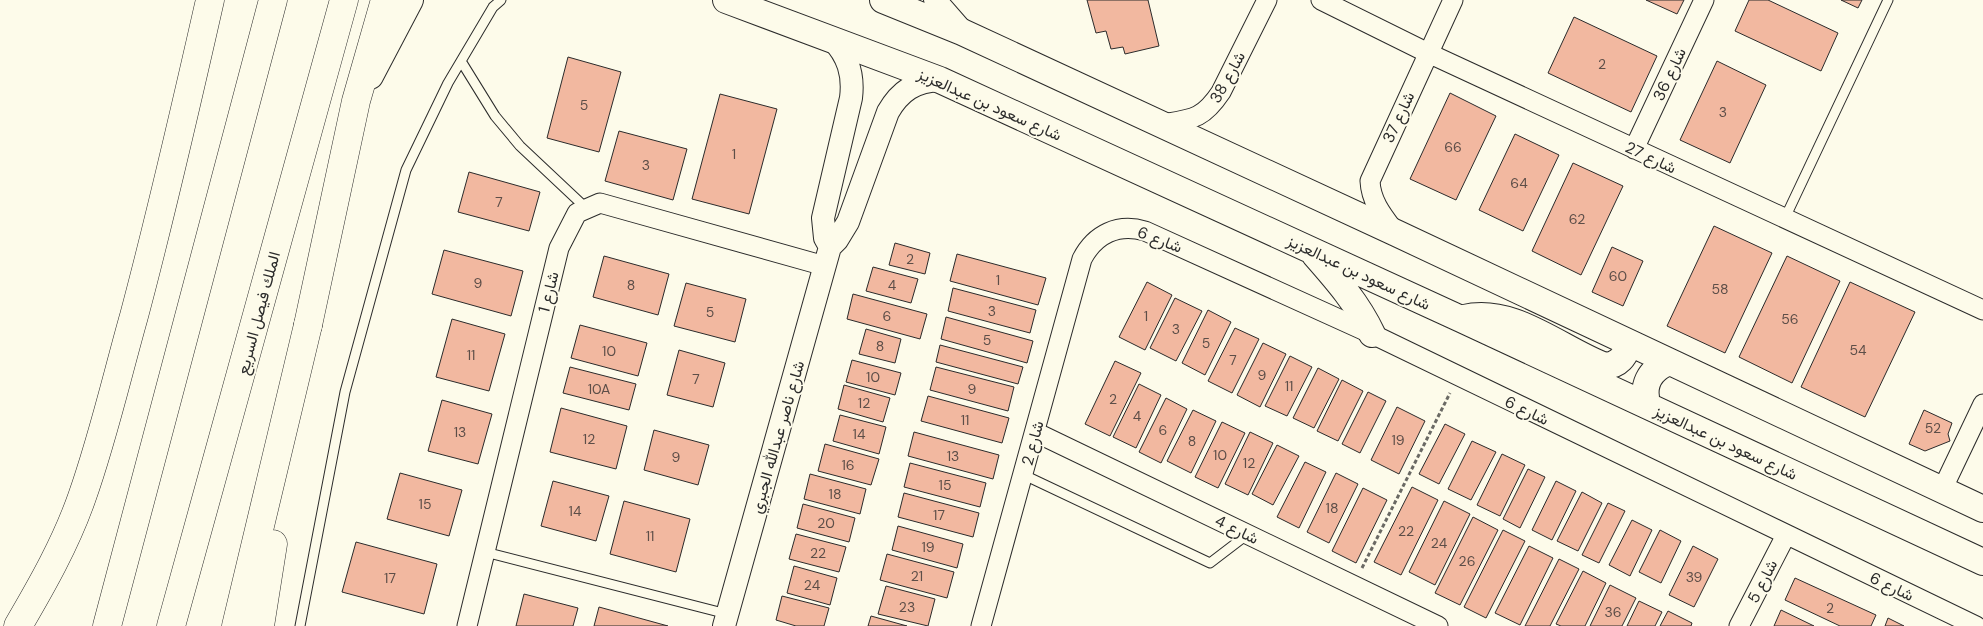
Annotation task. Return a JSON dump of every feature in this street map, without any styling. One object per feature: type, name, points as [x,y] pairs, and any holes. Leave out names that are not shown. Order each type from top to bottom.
[{"type":"main road","points":[[18,626],[44,581],[66,535],[89,474],[142,284],[210,0]]},
{"type":"main road","points":[[107,626],[273,0]]},
{"type":"main road","name":"الملك فيصل السريع","points":[[171,626],[344,0]]},
{"type":"main road","points":[[236,626],[308,325],[356,101],[385,0]]},
{"type":"main road","points":[[356,101],[410,0]]},
{"type":"main road","name":"شارع سعود بن عبدالعزيز","points":[[726,0],[832,38],[940,80],[1310,249],[1983,562]]},
{"type":"main road","points":[[883,0],[962,32],[1162,124],[1983,509]]},
{"type":"main road","points":[[1310,249],[1351,298],[1372,334]]},
{"type":"main road","points":[[1461,319],[1474,316],[1500,317],[1513,321],[1605,366],[1617,363],[1630,344]]},
{"type":"main road","points":[[260,626],[308,325]]},
{"type":"main road","points":[[1648,406],[1645,388],[1648,379],[1653,371],[1669,362]]},
{"type":"street","points":[[935,0],[962,32]]},
{"type":"street","name":"شارع 38","points":[[1162,124],[1188,120],[1201,115],[1212,106],[1267,0]]},
{"type":"street","name":"شارع 27","points":[[1321,0],[1428,53],[1983,310]]},
{"type":"street","name":"شارع 37","points":[[1396,233],[1377,208],[1370,193],[1370,182],[1453,0]]},
{"type":"street","name":"شارع 36","points":[[1634,149],[1704,0]]},
{"type":"street","points":[[588,208],[600,203],[827,256],[823,218],[852,98],[853,85],[847,60],[841,48],[832,38]]},
{"type":"street","name":"شارع ناصر عبدالله الجبري","points":[[725,620],[827,256],[848,222],[888,112],[895,100],[914,84],[927,80],[940,80]]},
{"type":"street","name":"شارع 1","points":[[467,626],[559,248],[577,213],[588,208]]},
{"type":"street","name":"شارع 6","points":[[1082,259],[1092,243],[1108,232],[1117,229],[1136,228],[1154,235],[1372,334],[1976,626]]},
{"type":"street","name":"شارع 2","points":[[981,626],[1082,259]]},
{"type":"street","points":[[1942,490],[1983,404]]},
{"type":"street","name":"شارع 4","points":[[1035,432],[1438,626]]},
{"type":"street","name":"شارع 5","points":[[1739,626],[1786,535]]},
{"type":"lane","points":[[300,626],[345,392],[406,170],[448,82],[493,7],[501,0]]},
{"type":"lane","points":[[1785,218],[1888,0]]},
{"type":"lane","points":[[461,61],[496,116],[520,146],[588,208]]},
{"type":"lane","points":[[1024,475],[1210,563],[1248,534]]},
{"type":"lane","points":[[485,552],[725,620]]},
{"type":"path","points":[[1354,585],[1458,376]]},
{"type":"building","points":[[1087,0],[1148,0],[1159,46],[1125,54],[1123,47],[1111,49],[1106,31],[1096,33]]},
{"type":"building","points":[[1646,0],[1684,0],[1677,14]]},
{"type":"building","points":[[1749,0],[1768,0],[1838,33],[1821,71],[1735,31]]},
{"type":"building","points":[[1841,0],[1862,0],[1858,8]]},
{"type":"building","points":[[1574,17],[1657,56],[1631,112],[1548,73]]},
{"type":"building","points":[[568,57],[621,72],[599,152],[547,138]]},
{"type":"building","points":[[1717,61],[1766,85],[1730,163],[1680,140]]},
{"type":"building","points":[[1450,93],[1496,116],[1456,200],[1410,179]]},
{"type":"building","points":[[720,94],[777,109],[749,214],[692,199]]},
{"type":"building","points":[[619,131],[687,149],[673,200],[605,181]]},
{"type":"building","points":[[1515,134],[1559,155],[1523,231],[1479,210]]},
{"type":"building","points":[[1573,163],[1623,186],[1581,275],[1532,251]]},
{"type":"building","points":[[469,172],[540,192],[529,231],[458,212]]},
{"type":"building","points":[[1714,226],[1772,253],[1725,353],[1667,326]]},
{"type":"building","points":[[895,243],[930,253],[925,274],[889,265]]},
{"type":"building","points":[[1612,247],[1643,261],[1623,306],[1592,292]]},
{"type":"building","points":[[444,250],[523,271],[511,316],[432,294]]},
{"type":"building","points":[[957,254],[1046,278],[1038,305],[950,281]]},
{"type":"building","points":[[604,256],[669,274],[658,315],[593,297]]},
{"type":"building","points":[[1787,256],[1840,281],[1792,383],[1739,357]]},
{"type":"building","points":[[873,267],[918,279],[911,303],[866,291]]},
{"type":"building","points":[[1147,282],[1172,295],[1145,350],[1119,337]]},
{"type":"building","points":[[1850,282],[1915,312],[1865,417],[1801,387]]},
{"type":"building","points":[[686,283],[746,299],[735,342],[674,326]]},
{"type":"building","points":[[953,288],[1036,310],[1030,333],[948,311]]},
{"type":"building","points":[[853,294],[927,314],[920,339],[847,319]]},
{"type":"building","points":[[1175,298],[1202,311],[1176,361],[1150,348]]},
{"type":"building","points":[[1208,310],[1231,322],[1205,375],[1182,363]]},
{"type":"building","points":[[946,317],[1033,341],[1027,363],[941,339]]},
{"type":"building","points":[[452,319],[505,334],[489,391],[436,377]]},
{"type":"building","points":[[580,325],[647,343],[638,376],[571,358]]},
{"type":"building","points":[[1235,328],[1259,339],[1232,393],[1208,381]]},
{"type":"building","points":[[866,329],[901,339],[895,363],[859,354]]},
{"type":"building","points":[[1263,343],[1286,354],[1260,407],[1237,395]]},
{"type":"building","points":[[940,345],[1023,367],[1018,384],[936,362]]},
{"type":"building","points":[[679,350],[725,363],[713,407],[667,395]]},
{"type":"building","points":[[1290,356],[1312,367],[1287,416],[1265,406]]},
{"type":"building","points":[[852,360],[901,373],[895,395],[846,382]]},
{"type":"building","points":[[1115,361],[1141,373],[1110,436],[1085,424]]},
{"type":"building","points":[[570,367],[636,384],[629,410],[563,393]]},
{"type":"building","points":[[936,367],[1014,387],[1008,411],[930,390]]},
{"type":"building","points":[[1318,368],[1339,379],[1314,428],[1293,418]]},
{"type":"building","points":[[1342,380],[1363,391],[1338,441],[1317,431]]},
{"type":"building","points":[[1139,384],[1161,395],[1136,448],[1113,437]]},
{"type":"building","points":[[844,385],[890,398],[883,422],[838,409]]},
{"type":"building","points":[[1368,392],[1386,401],[1360,453],[1342,444]]},
{"type":"building","points":[[928,396],[1009,418],[1002,443],[921,421]]},
{"type":"building","points":[[1166,398],[1187,409],[1161,463],[1139,452]]},
{"type":"building","points":[[442,400],[492,414],[478,464],[428,451]]},
{"type":"building","points":[[1397,407],[1425,421],[1399,474],[1371,460]]},
{"type":"building","points":[[561,408],[627,426],[616,469],[550,452]]},
{"type":"building","points":[[1193,410],[1216,421],[1191,473],[1167,461]]},
{"type":"building","points":[[1924,410],[1952,423],[1948,434],[1950,441],[1925,451],[1909,444]]},
{"type":"building","points":[[840,415],[886,427],[879,454],[833,441]]},
{"type":"building","points":[[1222,422],[1245,433],[1218,488],[1195,477]]},
{"type":"building","points":[[1445,424],[1465,434],[1439,484],[1419,474]]},
{"type":"building","points":[[654,430],[709,445],[698,485],[644,470]]},
{"type":"building","points":[[914,432],[999,455],[993,479],[908,456]]},
{"type":"building","points":[[1250,432],[1273,443],[1248,495],[1225,484]]},
{"type":"building","points":[[1472,441],[1496,452],[1471,500],[1448,489]]},
{"type":"building","points":[[825,444],[879,459],[871,485],[818,471]]},
{"type":"building","points":[[1277,445],[1299,456],[1273,505],[1252,494]]},
{"type":"building","points":[[1502,454],[1525,465],[1500,516],[1477,505]]},
{"type":"building","points":[[1305,462],[1326,472],[1299,528],[1277,517]]},
{"type":"building","points":[[910,463],[986,483],[980,507],[904,487]]},
{"type":"building","points":[[1528,469],[1545,477],[1520,528],[1503,519]]},
{"type":"building","points":[[400,473],[462,490],[449,536],[387,519]]},
{"type":"building","points":[[1336,473],[1358,484],[1329,543],[1307,532]]},
{"type":"building","points":[[810,474],[866,489],[860,514],[804,499]]},
{"type":"building","points":[[553,481],[609,496],[596,541],[541,526]]},
{"type":"building","points":[[1556,481],[1576,491],[1552,540],[1532,530]]},
{"type":"building","points":[[1412,487],[1438,500],[1401,575],[1374,562]]},
{"type":"building","points":[[1363,488],[1387,500],[1356,563],[1332,551]]},
{"type":"building","points":[[1582,492],[1602,503],[1578,551],[1557,541]]},
{"type":"building","points":[[904,493],[979,513],[973,537],[898,517]]},
{"type":"building","points":[[624,501],[690,519],[676,572],[610,554]]},
{"type":"building","points":[[1444,501],[1470,514],[1435,585],[1409,572]]},
{"type":"building","points":[[1608,503],[1625,511],[1599,563],[1582,555]]},
{"type":"building","points":[[803,504],[855,518],[849,542],[797,528]]},
{"type":"building","points":[[1473,517],[1498,530],[1460,605],[1435,593]]},
{"type":"building","points":[[1632,520],[1652,530],[1630,576],[1609,565]]},
{"type":"building","points":[[898,526],[963,544],[957,568],[892,550]]},
{"type":"building","points":[[1503,530],[1525,541],[1486,618],[1464,607]]},
{"type":"building","points":[[1660,530],[1681,541],[1661,583],[1639,572]]},
{"type":"building","points":[[796,534],[846,547],[839,572],[789,559]]},
{"type":"building","points":[[356,542],[437,564],[424,614],[342,592]]},
{"type":"building","points":[[1529,546],[1553,558],[1520,625],[1495,613]]},
{"type":"building","points":[[1693,546],[1718,559],[1694,607],[1669,595]]},
{"type":"building","points":[[887,554],[954,572],[947,598],[880,580]]},
{"type":"building","points":[[1559,559],[1579,569],[1550,626],[1525,626]]},
{"type":"building","points":[[794,566],[837,578],[830,605],[787,593]]},
{"type":"building","points":[[1583,571],[1606,583],[1585,626],[1561,626],[1556,624]]},
{"type":"building","points":[[1795,578],[1876,615],[1871,626],[1840,626],[1785,600]]},
{"type":"building","points":[[1610,585],[1636,598],[1622,626],[1590,626]]},
{"type":"building","points":[[886,586],[935,599],[928,626],[878,614]]},
{"type":"building","points":[[524,594],[578,608],[573,626],[516,626]]},
{"type":"building","points":[[782,596],[829,608],[824,626],[796,626],[776,620]]},
{"type":"building","points":[[1639,601],[1662,612],[1655,626],[1627,626]]},
{"type":"building","points":[[599,607],[668,626],[594,626]]},
{"type":"building","points":[[1781,610],[1814,626],[1774,626]]},
{"type":"building","points":[[1668,611],[1692,623],[1691,626],[1660,626]]},
{"type":"building","points":[[871,616],[907,626],[868,626]]},
{"type":"building","points":[[1888,618],[1904,626],[1885,626]]}]
